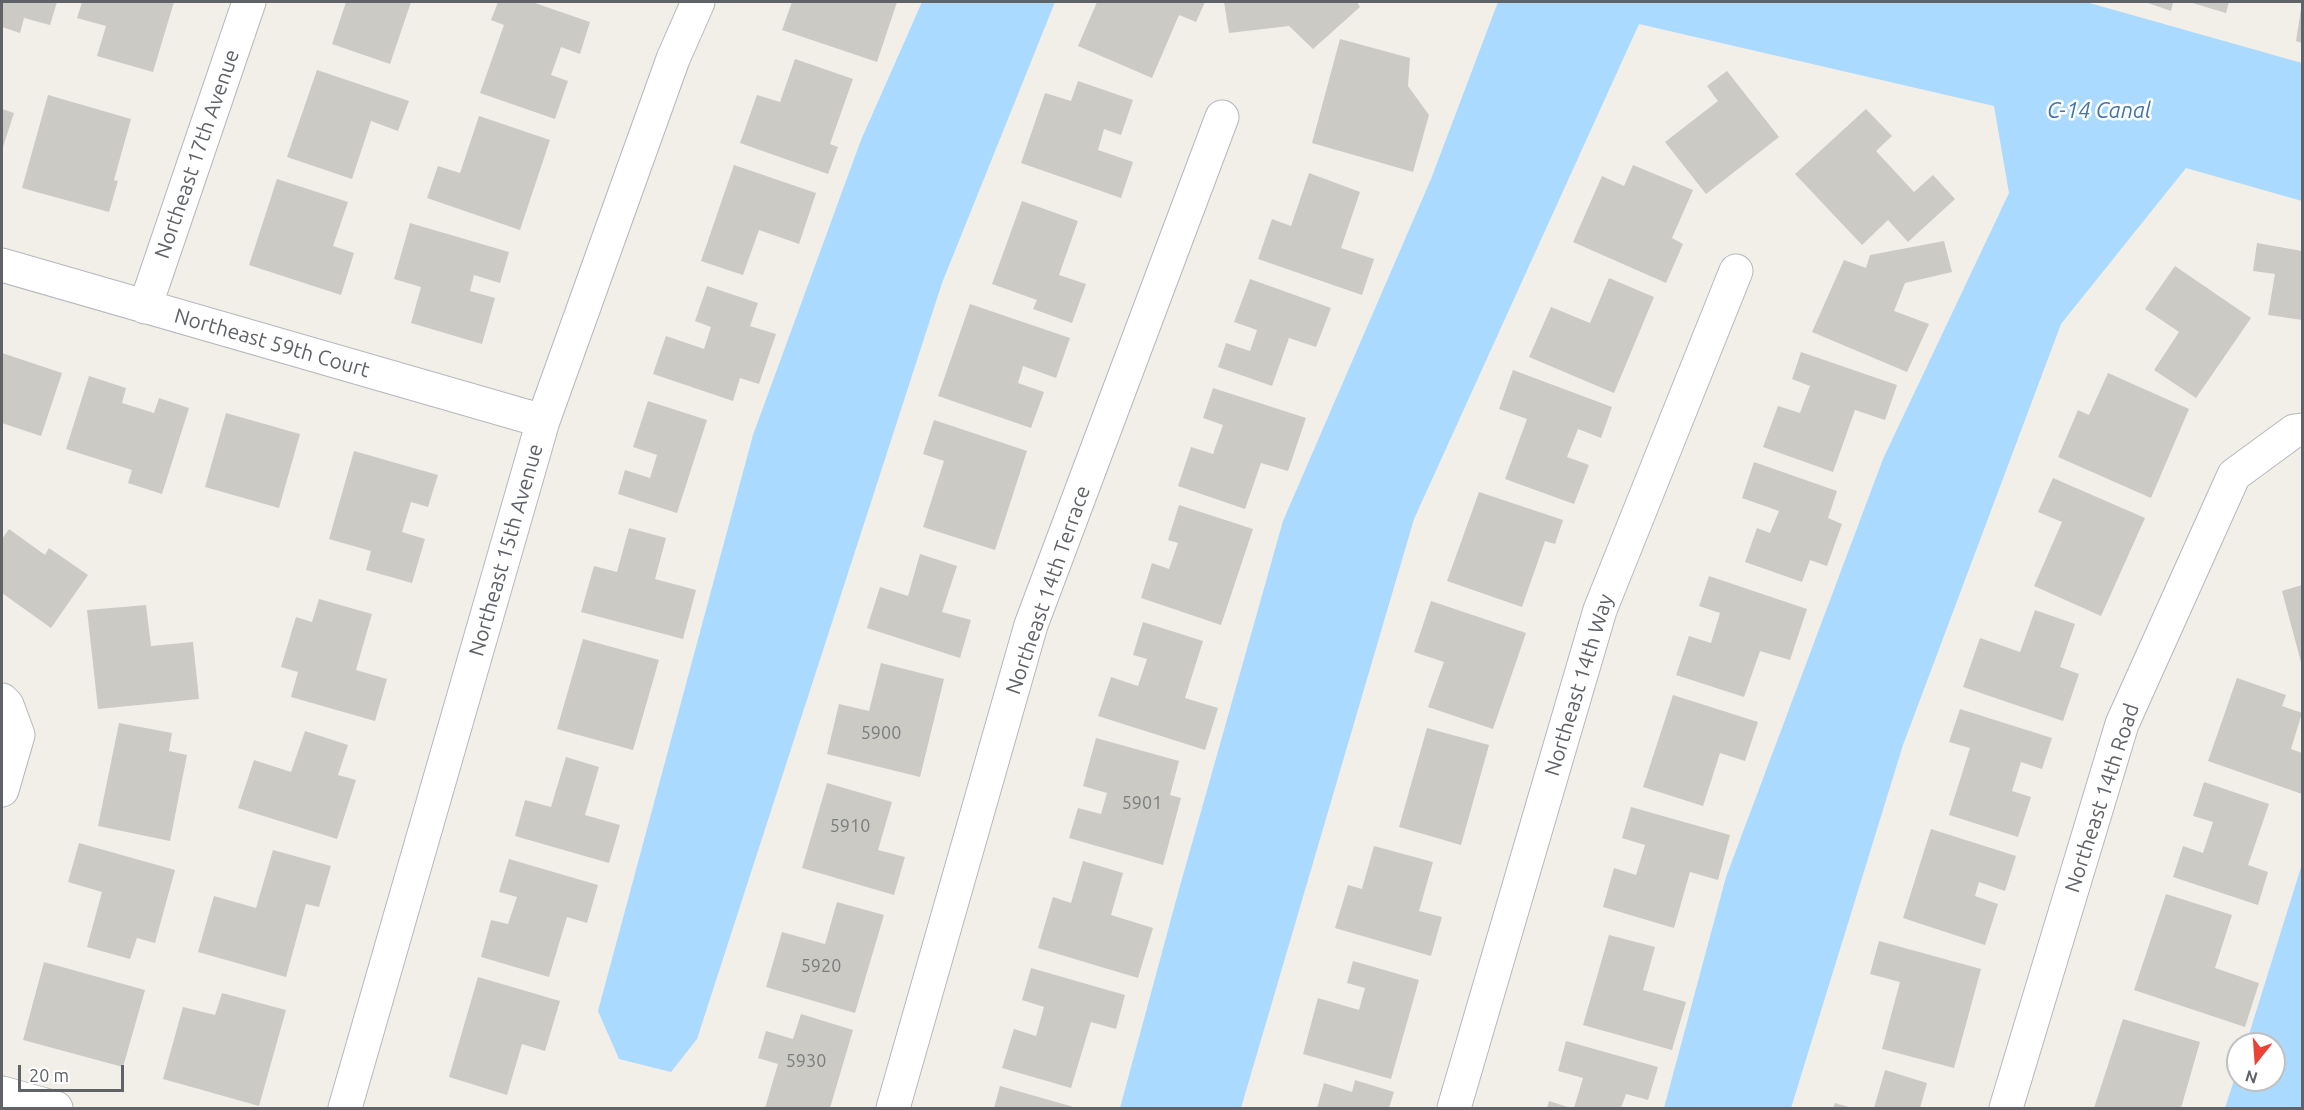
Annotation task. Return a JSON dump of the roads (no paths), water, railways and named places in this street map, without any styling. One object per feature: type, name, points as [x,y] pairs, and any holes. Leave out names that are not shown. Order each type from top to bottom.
[{"type":"street","name":"Northeast 17th Avenue","points":[[145,307],[249,2]]},
{"type":"street","name":"Northeast 15th Avenue","points":[[345,1108],[543,421],[673,59],[698,2]]},
{"type":"street","name":"Northeast 14th Terrace","points":[[893,1108],[1031,625],[1222,117]]},
{"type":"street","name":"Northeast 59th Court","points":[[2,265],[543,421]]},
{"type":"street","name":"Northeast 14th Way","points":[[1454,1108],[1599,610],[1736,272]]},
{"type":"street","name":"Northeast 14th Road","points":[[2006,1108],[2122,724],[2234,475],[2294,430],[2302,430]]},
{"type":"street","points":[[2,790],[18,735],[4,702]]},
{"type":"street","points":[[2,1093],[56,1108]]},
{"type":"water","points":[[922,2],[1055,2],[942,283],[697,1039],[671,1072],[619,1059],[598,1011],[753,435],[861,140]]},
{"type":"water","name":"C-14 Canal","points":[[1498,2],[2086,2],[2302,63],[2302,201],[2186,168],[2061,324],[1903,745],[1791,1108],[1664,1108],[1726,877],[1883,459],[2009,193],[1994,106],[1639,24],[1414,519],[1241,1108],[1120,1108],[1283,521],[1431,179]]},
{"type":"water","points":[[2302,864],[2302,1108],[2225,1108],[2230,1092],[2286,1092],[2286,1032],[2250,1032]]}]
